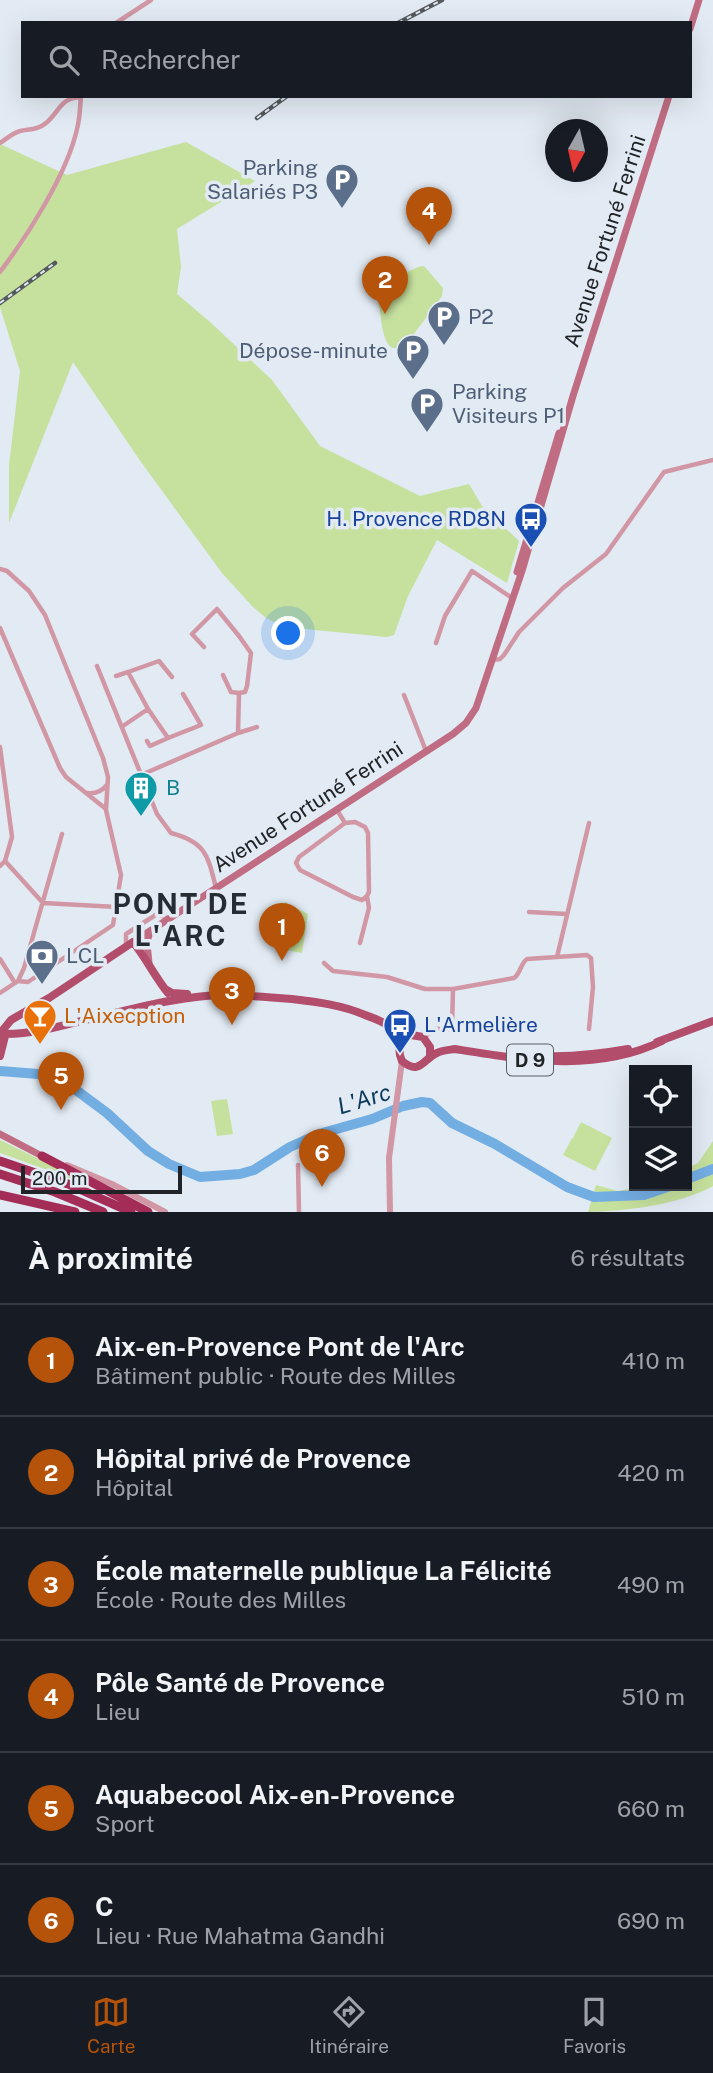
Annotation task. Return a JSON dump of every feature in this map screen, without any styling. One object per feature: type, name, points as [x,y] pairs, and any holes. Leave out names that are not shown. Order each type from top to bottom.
[{"type":"highway","points":[[42,1156],[148,1212]]},
{"type":"highway","points":[[0,1160],[68,1184],[131,1212]]},
{"type":"highway","points":[[0,1174],[55,1192],[103,1212]]},
{"type":"highway","points":[[0,1195],[75,1212]]},
{"type":"main road","points":[[692,23],[699,0]]},
{"type":"main road","name":"Avenue Fortuné Ferrini","points":[[1,1040],[22,1015],[426,751],[460,728],[470,717],[480,700],[493,660],[553,447],[573,396],[668,98]]},
{"type":"main road","points":[[150,966],[147,949],[151,930]]},
{"type":"main road","points":[[129,944],[150,966],[170,995],[181,997]]},
{"type":"main road","points":[[151,1005],[162,994],[163,986]]},
{"type":"main road","points":[[1,1040],[18,1033],[181,997],[253,992],[340,1000],[360,1007],[384,1017],[411,1035],[426,1039],[431,1051],[430,1057],[422,1065],[411,1066],[402,1061],[400,1037],[382,1021],[340,1006],[305,998]]},
{"type":"main road","name":"D 9","points":[[430,1057],[455,1049],[541,1061],[607,1059],[638,1052],[713,1021]]},
{"type":"main road","points":[[1,1040],[18,1033]]},
{"type":"main road","points":[[401,1043],[411,1035]]},
{"type":"main road","name":"D 9","points":[[426,1039],[439,1046],[465,1046],[552,1056],[605,1053],[662,1041]]},
{"type":"main road","points":[[0,1134],[42,1156]]},
{"type":"street","points":[[119,21],[150,0]]},
{"type":"street","points":[[0,143],[18,132],[36,129],[46,123],[70,98]]},
{"type":"street","points":[[0,272],[37,218],[74,142],[80,98]]},
{"type":"street","points":[[493,660],[504,655],[519,632],[563,588],[606,554],[664,472],[713,460]]},
{"type":"street","points":[[0,569],[8,571],[29,591],[45,615],[103,758],[108,776],[107,810],[121,875],[113,925],[28,982],[16,982]]},
{"type":"street","points":[[436,643],[446,615],[472,571],[512,598]]},
{"type":"street","points":[[204,647],[191,634],[217,609],[251,653],[245,692],[231,692],[223,675]]},
{"type":"street","points":[[0,628],[60,768],[66,777],[107,810]]},
{"type":"street","points":[[116,676],[159,661],[172,677]]},
{"type":"street","points":[[97,666],[157,814],[171,834],[183,836],[200,847],[208,859],[216,888]]},
{"type":"street","points":[[128,672],[168,738]]},
{"type":"street","points":[[147,741],[150,746],[201,725],[183,694]]},
{"type":"street","points":[[239,694],[239,733]]},
{"type":"street","points":[[404,695],[426,751]]},
{"type":"street","points":[[123,726],[148,709]]},
{"type":"street","points":[[141,775],[257,727]]},
{"type":"street","points":[[0,747],[12,837],[5,861],[0,866]]},
{"type":"street","points":[[85,793],[92,794],[108,784]]},
{"type":"street","points":[[337,810],[345,823]]},
{"type":"street","points":[[360,943],[369,908],[368,833],[365,827],[355,822],[345,823],[299,857],[296,863],[300,870],[354,897],[362,900],[367,896]]},
{"type":"street","points":[[557,957],[589,823]]},
{"type":"street","points":[[0,993],[16,982],[24,968],[62,834]]},
{"type":"street","points":[[5,861],[43,903],[117,907]]},
{"type":"street","points":[[529,912],[567,914]]},
{"type":"street","points":[[129,944],[126,934],[148,918],[157,914],[167,918]]},
{"type":"street","points":[[324,963],[333,971],[387,977],[425,989],[453,989],[514,978],[527,959],[587,955],[591,958],[593,987],[589,1029]]},
{"type":"street","points":[[0,959],[16,982]]},
{"type":"street","points":[[453,989],[454,1038]]},
{"type":"street","points":[[426,1039],[436,1029],[452,1029]]},
{"type":"street","points":[[390,1212],[390,1144],[402,1061]]},
{"type":"street","points":[[401,1074],[411,1066]]},
{"type":"street","points":[[42,1156],[112,1184],[165,1212]]},
{"type":"street","points":[[298,1165],[299,1212]]},
{"type":"green space","points":[[186,142],[255,181],[177,229],[181,267],[177,294],[272,380],[320,446],[420,496],[469,484],[482,506],[519,541],[507,583],[437,540],[408,596],[394,635],[387,637],[284,627],[266,618],[222,573],[141,462],[73,362],[9,523],[9,466],[20,371],[0,307],[0,144],[67,175]]},
{"type":"green space","points":[[424,266],[443,288],[442,296],[408,342],[394,348],[389,345],[383,333],[375,287]]},
{"type":"green space","points":[[285,902],[308,914],[302,953],[275,948],[282,905]]},
{"type":"green space","points":[[227,1099],[233,1134],[217,1136],[211,1101]]},
{"type":"green space","points":[[581,1122],[612,1138],[595,1171],[563,1155],[572,1138],[576,1140],[573,1138]]},
{"type":"green space","points":[[0,1140],[100,1189],[0,1153]]},
{"type":"green space","points":[[713,1141],[713,1186],[699,1193],[635,1208],[588,1212],[596,1185],[618,1191],[692,1191],[692,1166],[698,1163]]},
{"type":"waterway","name":"L'Arc","points":[[0,1071],[38,1074],[76,1090],[107,1113],[148,1151],[169,1164],[200,1177],[240,1174],[254,1170],[290,1147],[319,1134],[422,1102],[430,1103],[452,1123],[495,1144],[567,1187],[594,1197],[644,1195],[656,1191]]},
{"type":"waterway","name":"L'Arc","points":[[692,1177],[713,1169]]},
{"type":"railway","points":[[402,21],[442,0]]},
{"type":"railway","points":[[257,118],[284,98]]},
{"type":"railway","points":[[0,303],[55,263]]},
{"type":"place","name":"Parking Salariés P3","points":[[342,210]]},
{"type":"place","name":"Pôle Santé de Provence","points":[[429,245]]},
{"type":"place","name":"Hôpital privé de Provence","points":[[385,314]]},
{"type":"place","name":"P2","points":[[444,347]]},
{"type":"place","name":"Dépose-minute","points":[[413,381]]},
{"type":"place","name":"Parking Visiteurs P1","points":[[427,434]]},
{"type":"place","name":"H. Provence RD8N","points":[[531,549]]},
{"type":"place","name":"B","points":[[141,818]]},
{"type":"place","name":"Aix-en-Provence Pont de l'Arc","points":[[282,961]]},
{"type":"place","name":"LCL","points":[[42,986]]},
{"type":"place","name":"École maternelle publique La Félicité","points":[[232,1025]]},
{"type":"place","name":"L'Aixecption","points":[[40,1046]]},
{"type":"place","name":"L'Armelière","points":[[400,1055]]},
{"type":"place","name":"Aquabecool Aix-en-Provence","points":[[61,1110]]},
{"type":"place","name":"C","points":[[322,1187]]},
{"type":"district","name":"PONT DE L'ARC","points":[[181,920]]}]
